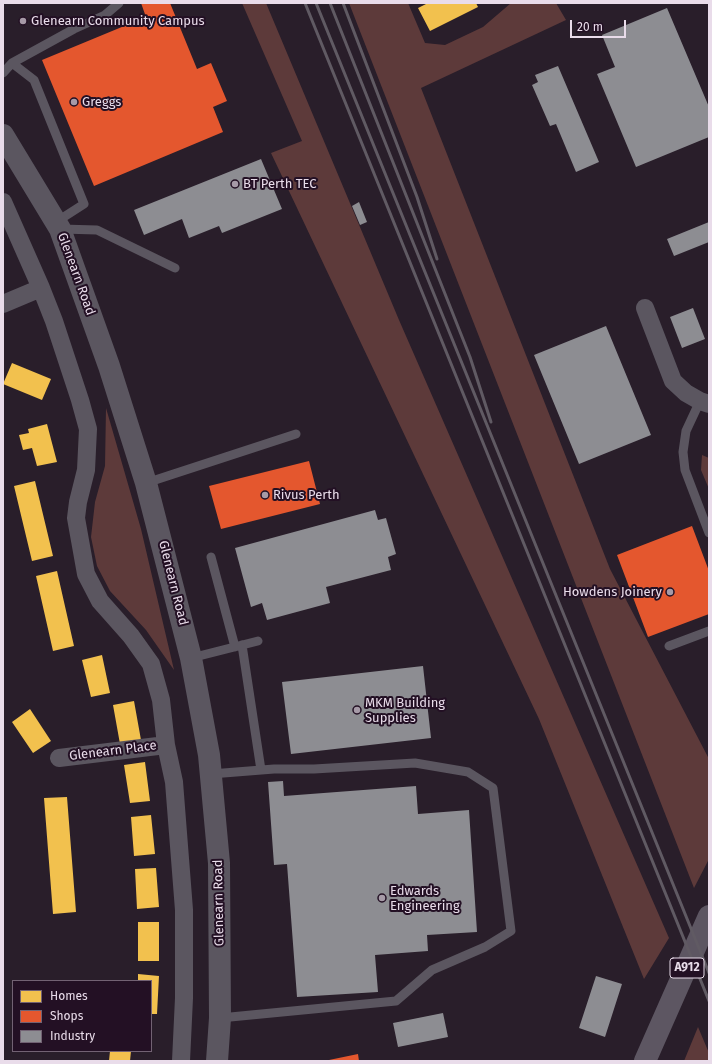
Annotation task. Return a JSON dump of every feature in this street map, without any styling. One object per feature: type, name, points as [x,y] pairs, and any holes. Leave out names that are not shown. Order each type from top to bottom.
[{"type":"main road","name":"A912","points":[[645,1061],[709,916]]},
{"type":"street","name":"Glenearn Road","points":[[3,135],[58,226],[109,366],[146,483],[191,658],[210,755],[219,863],[220,1018],[218,1061]]},
{"type":"street","points":[[3,202],[41,288],[80,400],[88,429],[86,470],[78,502],[76,518],[86,574],[100,601],[131,636],[152,664],[161,700],[166,745],[174,782],[184,910],[184,998],[181,1061]]},
{"type":"street","points":[[3,304],[41,288]]},
{"type":"street","points":[[645,308],[673,380],[686,393],[705,403]]},
{"type":"street","name":"Glenearn Place","points":[[59,758],[166,745]]},
{"type":"lane","points":[[3,73],[12,63],[74,28],[105,15],[119,3]]},
{"type":"lane","points":[[12,63],[34,80],[84,204],[58,226]]},
{"type":"lane","points":[[58,226],[98,230],[175,268]]},
{"type":"lane","points":[[705,403],[686,431],[683,452],[685,470],[709,533]]},
{"type":"lane","points":[[146,483],[296,434]]},
{"type":"lane","points":[[210,557],[238,646],[261,770]]},
{"type":"lane","points":[[669,646],[709,631]]},
{"type":"lane","points":[[191,658],[258,641]]},
{"type":"lane","points":[[211,774],[261,770],[314,769],[415,763],[468,772],[493,788],[511,931],[485,947],[432,970],[396,1001],[220,1018]]},
{"type":"shaded area","points":[[242,3],[266,3],[399,320],[669,938],[644,979],[539,719],[271,153],[302,141]]},
{"type":"shaded area","points":[[349,3],[408,3],[425,43],[445,45],[483,27],[511,3],[556,3],[566,20],[421,88],[610,569],[709,759],[709,859],[694,888]]},
{"type":"shaded area","points":[[106,408],[141,529],[174,670],[146,630],[110,591],[97,566],[91,537],[95,502],[105,466]]},
{"type":"shaded area","points":[[702,455],[709,458],[709,489],[701,470]]},
{"type":"shaded area","points":[[698,1027],[709,1053],[709,1061],[684,1061]]},
{"type":"building: Homes","points":[[428,3],[476,3],[478,7],[430,31],[418,8]]},
{"type":"building: Homes","points":[[12,363],[51,379],[42,400],[3,384]]},
{"type":"building: Homes","points":[[47,424],[57,462],[37,466],[32,448],[23,450],[19,435],[29,433],[28,429]]},
{"type":"building: Homes","points":[[35,481],[53,556],[32,561],[14,486]]},
{"type":"building: Homes","points":[[57,571],[74,646],[53,651],[36,576]]},
{"type":"building: Homes","points":[[102,655],[110,693],[91,697],[82,660]]},
{"type":"building: Homes","points":[[134,701],[141,740],[120,744],[113,705]]},
{"type":"building: Homes","points":[[30,709],[51,741],[33,753],[12,722]]},
{"type":"building: Homes","points":[[145,762],[150,801],[130,803],[124,765]]},
{"type":"building: Homes","points":[[67,797],[76,912],[53,914],[44,798]]},
{"type":"building: Homes","points":[[151,815],[155,854],[134,856],[131,817]]},
{"type":"building: Homes","points":[[156,868],[159,907],[137,909],[135,869]]},
{"type":"building: Homes","points":[[138,922],[159,922],[159,961],[138,961]]},
{"type":"building: Homes","points":[[138,974],[159,976],[157,1014],[152,1014],[152,980],[138,980]]},
{"type":"building: Homes","points":[[110,1052],[131,1052],[130,1061],[109,1061]]},
{"type":"building: Shops","points":[[141,3],[170,3],[197,69],[211,63],[227,101],[213,107],[223,132],[94,186],[42,60],[146,17]]},
{"type":"building: Shops","name":"Rivus Perth","points":[[309,461],[320,504],[221,529],[209,486]]},
{"type":"building: Shops","name":"Howdens Joinery","points":[[692,526],[709,571],[709,614],[648,637],[617,555]]},
{"type":"building: Shops","points":[[358,1054],[359,1061],[329,1061],[329,1060]]},
{"type":"building: Industry","points":[[667,8],[709,107],[709,137],[636,167],[597,74],[615,67],[602,35]]},
{"type":"building: Industry","points":[[558,66],[599,162],[576,172],[556,124],[550,126],[532,85],[538,82],[535,75]]},
{"type":"building: Industry","name":"BT Perth TEC","points":[[261,159],[282,209],[222,233],[219,226],[189,238],[182,219],[144,235],[134,210]]},
{"type":"building: Industry","points":[[359,202],[367,222],[360,225],[352,206]]},
{"type":"building: Industry","points":[[709,222],[709,242],[674,256],[667,239]]},
{"type":"building: Industry","points":[[693,308],[705,339],[682,348],[670,317]]},
{"type":"building: Industry","points":[[606,326],[651,435],[579,464],[534,355]]},
{"type":"building: Industry","points":[[375,510],[378,520],[386,518],[396,554],[388,557],[391,570],[326,587],[330,603],[267,620],[262,603],[251,607],[235,548]]},
{"type":"building: Industry","points":[[423,666],[431,738],[291,754],[282,682]]},
{"type":"building: Industry","name":"Edwards Engineering","points":[[283,781],[284,796],[416,786],[418,814],[469,810],[477,932],[427,935],[428,951],[375,955],[378,992],[297,997],[287,864],[274,865],[268,782]]},
{"type":"building: Industry","points":[[596,976],[622,984],[605,1037],[579,1028]]},
{"type":"building: Industry","points":[[443,1013],[448,1037],[398,1047],[393,1023]]},
{"type":"railway","points":[[305,3],[709,1001]]},
{"type":"railway","points":[[316,3],[709,973]]},
{"type":"railway","points":[[330,3],[470,357],[491,422]]},
{"type":"railway","points":[[343,3],[417,197],[437,259]]},
{"type":"place","name":"Glenearn Community Campus","points":[[23,21]]},
{"type":"place","name":"Greggs","points":[[74,102]]},
{"type":"place","name":"BT Perth TEC","points":[[235,184]]},
{"type":"place","name":"Rivus Perth","points":[[265,495]]},
{"type":"place","name":"Howdens Joinery","points":[[670,592]]},
{"type":"place","name":"MKM Building Supplies","points":[[357,710]]},
{"type":"place","name":"Edwards Engineering","points":[[382,898]]}]
